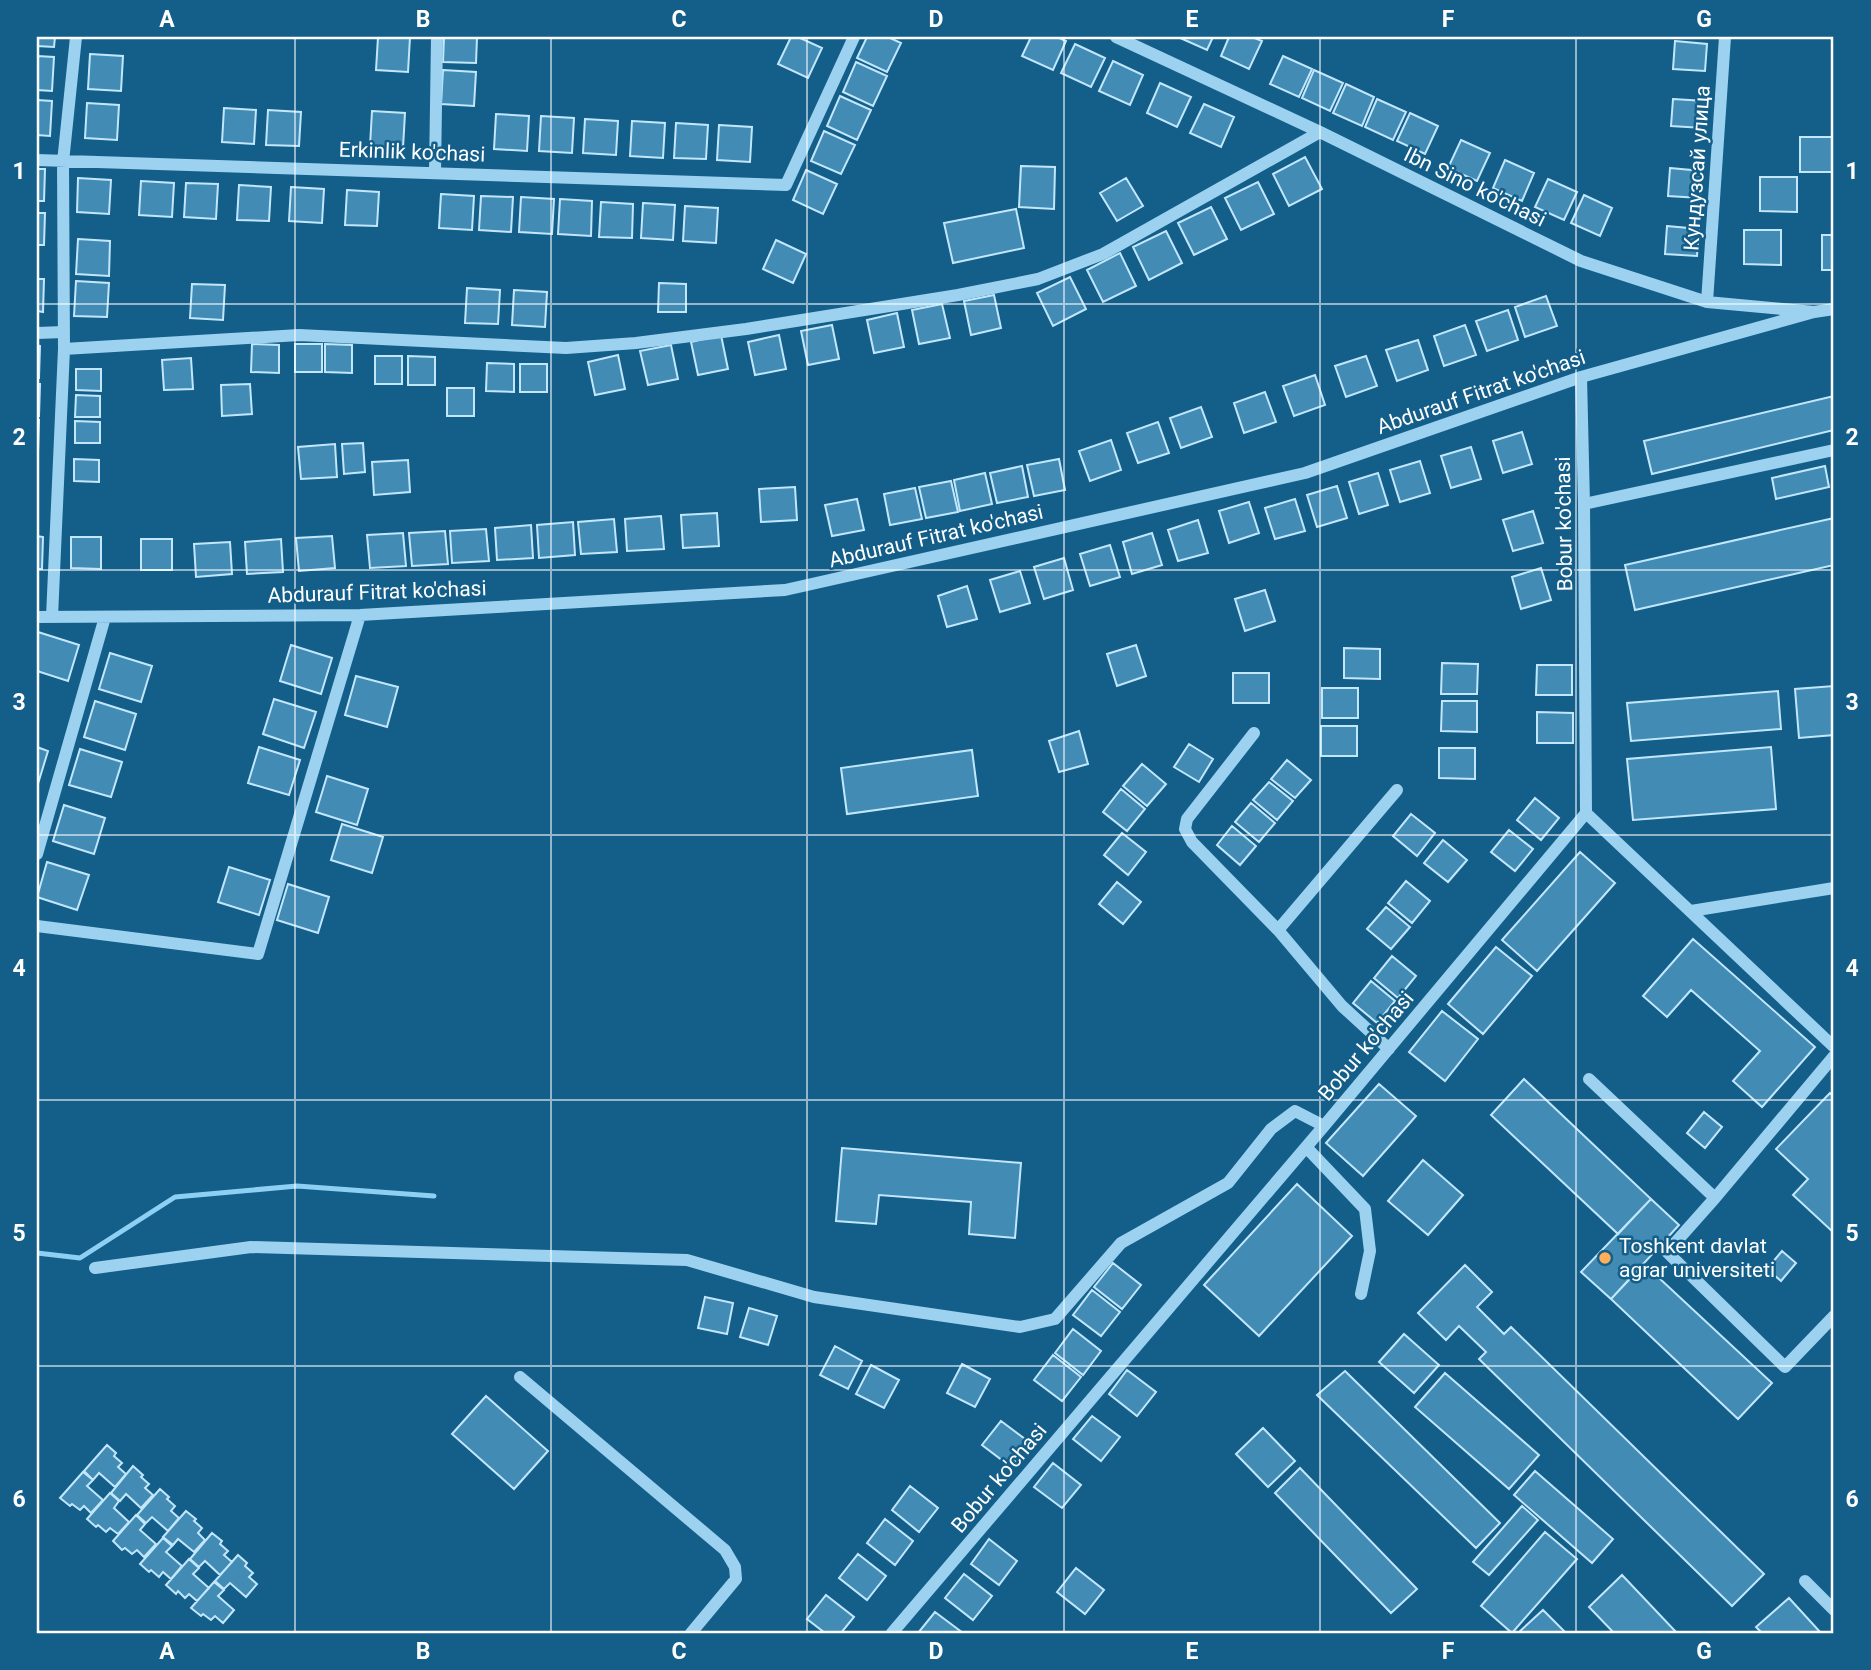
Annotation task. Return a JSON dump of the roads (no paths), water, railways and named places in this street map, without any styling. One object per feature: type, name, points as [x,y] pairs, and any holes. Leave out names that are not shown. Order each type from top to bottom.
[{"type":"street","points":[[52,617],[64,349],[63,162],[76,37]]},
{"type":"street","points":[[435,172],[437,37]]},
{"type":"street","name":"Erkinlik ko'chasi","points":[[37,160],[786,185],[854,37]]},
{"type":"street","name":"Ibn Sino ko'chasi","points":[[1116,37],[1320,132],[1581,261],[1707,302],[1814,312],[1834,309]]},
{"type":"street","name":"Кундузсай улица","points":[[1707,302],[1725,37]]},
{"type":"street","points":[[64,349],[299,335],[566,348],[636,343],[958,295],[1038,279],[1103,254],[1320,132]]},
{"type":"street","name":"Abdurauf Fitrat ko'chasi","points":[[37,617],[360,615],[785,590],[1305,473],[1581,377],[1814,312]]},
{"type":"street","points":[[37,333],[64,332]]},
{"type":"street","name":"Bobur ko'chasi","points":[[892,1633],[1324,1126],[1586,813],[1581,377]]},
{"type":"street","points":[[1584,504],[1834,450]]},
{"type":"street","points":[[37,926],[258,954],[360,615]]},
{"type":"street","points":[[37,854],[105,617]]},
{"type":"street","points":[[1254,733],[1188,819],[1185,829],[1192,842],[1278,930],[1342,1006],[1389,1049]]},
{"type":"street","points":[[1278,930],[1397,790]]},
{"type":"street","points":[[1586,813],[1834,1047]]},
{"type":"street","points":[[1691,911],[1834,888]]},
{"type":"street","points":[[1834,1056],[1667,1252],[1785,1367],[1834,1316]]},
{"type":"street","points":[[1589,1079],[1715,1198]]},
{"type":"street","points":[[95,1268],[251,1247],[687,1260],[814,1297],[1020,1327],[1055,1320],[1121,1243],[1228,1183],[1271,1129],[1295,1111],[1324,1126]]},
{"type":"street","points":[[1306,1147],[1365,1209],[1370,1251],[1361,1294]]},
{"type":"street","points":[[520,1377],[725,1550],[735,1567],[736,1579],[691,1633]]},
{"type":"street","points":[[1805,1581],[1834,1610]]},
{"type":"waterway","points":[[37,1253],[80,1258],[175,1197],[297,1186],[434,1196]]},
{"type":"place","name":"Toshkent davlat agrar universiteti","points":[[1605,1258]]}]
